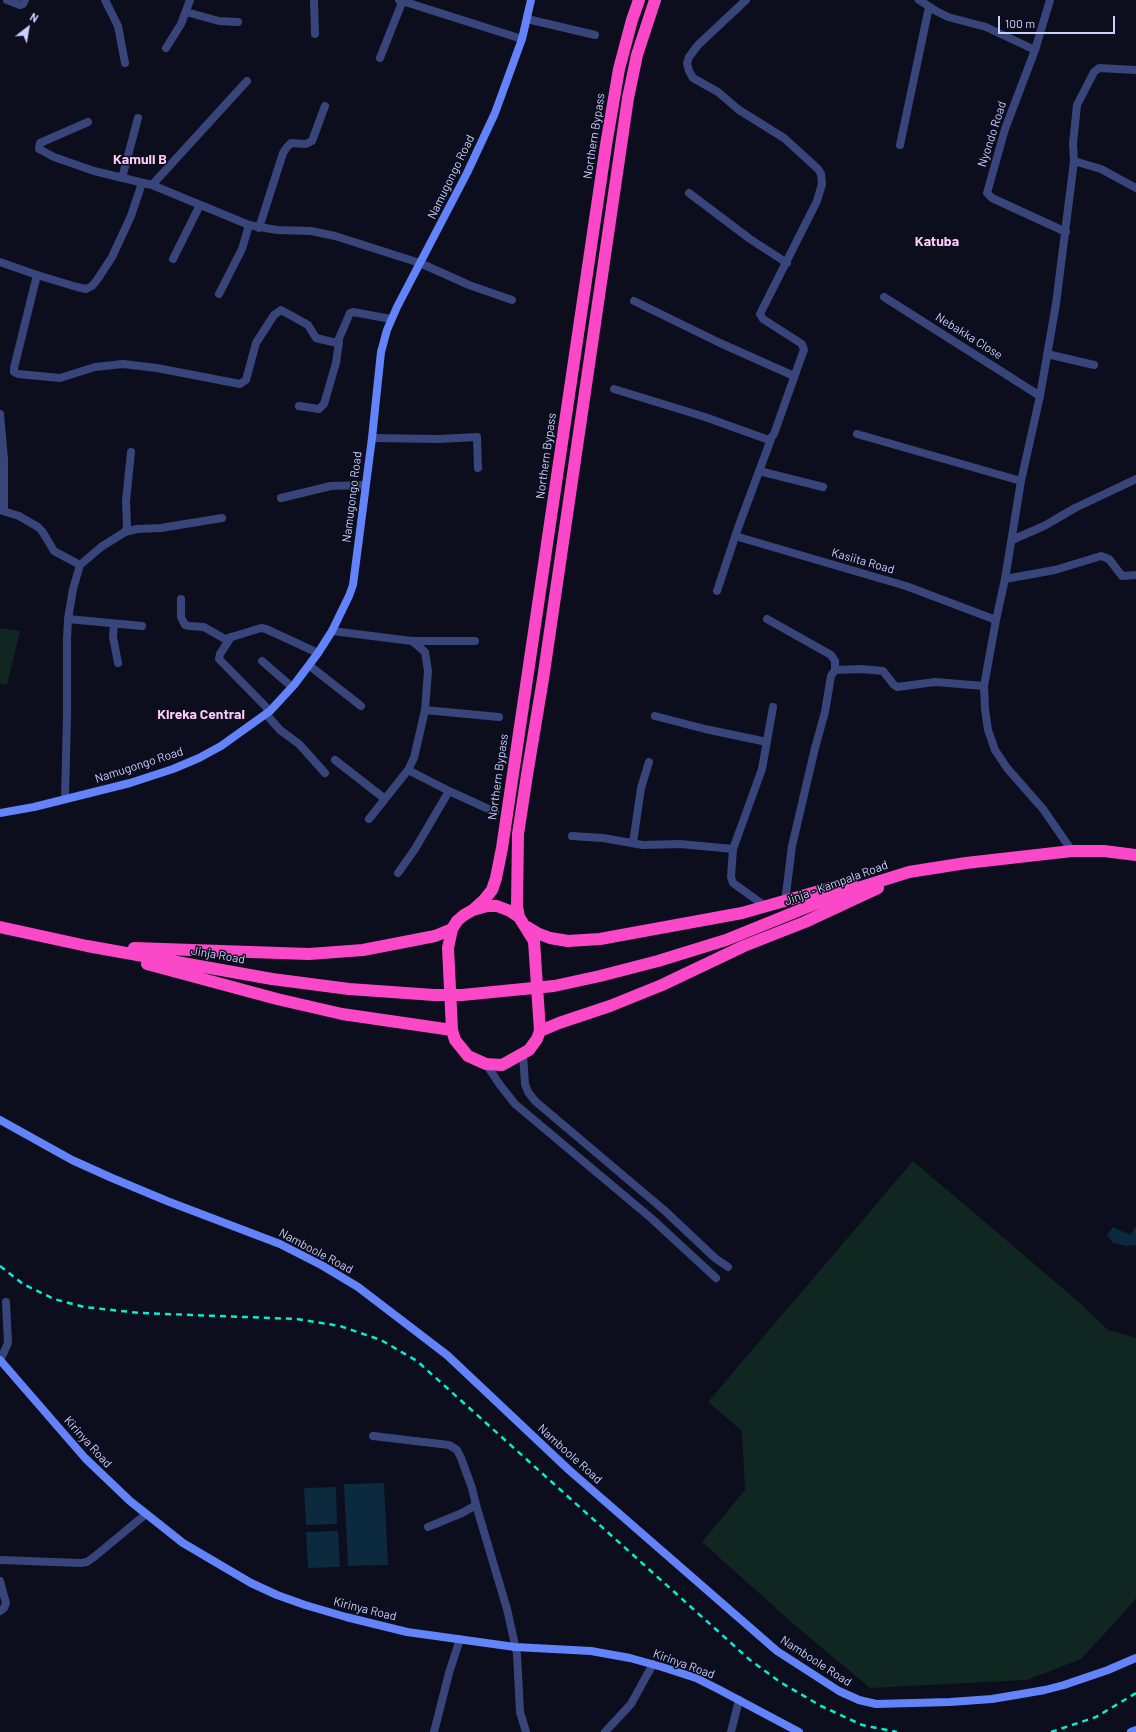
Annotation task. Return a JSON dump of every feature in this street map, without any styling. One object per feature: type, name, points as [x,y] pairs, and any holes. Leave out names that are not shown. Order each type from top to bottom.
[{"type":"highway","name":"Northern Bypass","points":[[473,910],[492,890],[499,863],[606,145],[619,69],[639,0]]},
{"type":"highway","points":[[655,0],[637,55],[628,98],[575,462],[518,834],[517,898],[522,921],[534,941],[540,1031],[532,1047],[523,1055],[502,1065],[486,1064],[468,1056],[455,1040],[452,1030],[448,948],[452,929],[457,921],[473,910],[487,906],[497,906],[510,911],[522,921],[538,934],[550,938],[568,941],[600,939],[735,914],[785,902],[867,878],[893,873],[909,872]]},
{"type":"highway","name":"Jinja - Kampala Road","points":[[526,989],[554,986],[658,961],[726,940],[842,893],[909,872],[966,863],[1072,851],[1104,851],[1136,854]]},
{"type":"highway","points":[[540,1031],[559,1022],[610,1006],[662,985],[744,946],[805,922],[909,872]]},
{"type":"highway","name":"Jinja Road","points":[[0,927],[87,946],[272,979],[349,989],[434,995],[462,995],[526,989]]},
{"type":"highway","points":[[87,946],[309,954],[370,949],[435,936],[452,929]]},
{"type":"highway","points":[[87,946],[140,962],[342,1014],[452,1030]]},
{"type":"main road","name":"Namugongo Road","points":[[0,812],[65,799],[130,782],[190,762],[221,746],[268,713],[310,666],[332,631],[353,585],[372,438],[381,352],[391,319],[470,167],[495,114],[522,40],[531,0]]},
{"type":"main road","name":"Namboole Road","points":[[0,1120],[72,1160],[112,1178],[167,1201],[280,1244],[323,1266],[358,1287],[447,1355],[569,1470],[777,1651],[839,1691],[859,1700],[876,1704],[992,1699],[1045,1690],[1064,1685],[1136,1658]]},
{"type":"main road","name":"Kirinya Road","points":[[0,1360],[85,1458],[146,1514],[183,1543],[251,1583],[277,1595],[346,1617],[408,1632],[515,1647],[591,1651],[653,1664],[696,1678],[799,1732]]},
{"type":"main road","points":[[1131,1732],[1136,1730]]},
{"type":"street","points":[[7,0],[20,5],[23,4],[25,0]]},
{"type":"street","points":[[105,0],[118,26],[125,63]]},
{"type":"street","points":[[166,48],[186,12],[190,0]]},
{"type":"street","points":[[314,0],[315,34]]},
{"type":"street","points":[[717,591],[739,523],[804,350],[802,344],[763,319],[760,314],[817,201],[822,184],[821,174],[818,169],[784,138],[739,110],[718,92],[694,78],[689,71],[687,63],[689,57],[698,45],[746,0]]},
{"type":"street","points":[[919,0],[929,7],[960,21],[986,27],[1035,50]]},
{"type":"street","name":"Nyondo Road","points":[[1050,0],[1035,50],[1005,129],[987,193],[992,198],[1066,232]]},
{"type":"street","points":[[380,58],[401,1],[522,40]]},
{"type":"street","points":[[900,145],[929,7]]},
{"type":"street","points":[[186,12],[219,21],[238,22]]},
{"type":"street","points":[[527,19],[595,35]]},
{"type":"street","points":[[1072,851],[1048,815],[1007,768],[995,750],[988,730],[984,686],[1005,579],[1021,481],[1040,396],[1047,354],[1066,232],[1074,161],[1073,144],[1077,105],[1094,72],[1099,68],[1104,67],[1136,70]]},
{"type":"street","points":[[152,185],[247,81]]},
{"type":"street","points":[[259,228],[283,153],[291,144],[306,144],[312,140],[325,106]]},
{"type":"street","points":[[122,178],[138,118]]},
{"type":"street","points":[[88,122],[40,143],[39,149],[54,157],[94,171],[152,185],[259,228],[311,231],[335,236],[420,263],[469,285],[512,300]]},
{"type":"street","points":[[1074,161],[1101,169],[1136,188]]},
{"type":"street","points":[[0,262],[37,275],[86,289],[92,286],[98,280],[114,250],[130,216],[142,183]]},
{"type":"street","points":[[689,194],[750,239],[787,263]]},
{"type":"street","points":[[173,259],[200,205]]},
{"type":"street","points":[[220,294],[242,248],[250,225]]},
{"type":"street","points":[[37,275],[14,368],[14,372],[18,374],[60,378],[95,368],[123,364],[177,372],[240,384],[246,380],[256,343],[274,315],[281,310],[308,325],[316,338],[337,343],[339,342]]},
{"type":"street","name":"Nebakka Close","points":[[884,297],[1040,396]]},
{"type":"street","points":[[634,301],[720,343],[794,376]]},
{"type":"street","points":[[299,406],[319,409],[324,404],[336,363],[339,342],[350,313],[353,312],[391,319]]},
{"type":"street","points":[[1047,354],[1094,365]]},
{"type":"street","points":[[614,389],[705,417],[758,437],[766,439],[771,438]]},
{"type":"street","points":[[0,414],[4,459],[2,510],[38,527],[54,551],[80,565]]},
{"type":"street","points":[[857,434],[1021,481]]},
{"type":"street","points":[[372,438],[439,439],[477,437],[478,468]]},
{"type":"street","points":[[125,532],[127,527],[126,501],[131,452]]},
{"type":"street","points":[[759,472],[823,487]]},
{"type":"street","points":[[1012,540],[1044,526],[1075,508],[1136,479]]},
{"type":"street","points":[[281,498],[331,486],[365,485]]},
{"type":"street","points":[[65,799],[68,619],[80,565],[101,547],[125,532],[222,518]]},
{"type":"street","name":"Kasiita Road","points":[[735,536],[906,586],[996,620]]},
{"type":"street","points":[[1005,579],[1055,570],[1101,556],[1109,559],[1122,576],[1136,576]]},
{"type":"street","points":[[181,599],[181,616],[185,625],[204,627],[226,639],[260,628],[318,653]]},
{"type":"street","points":[[68,619],[142,626]]},
{"type":"street","points":[[767,619],[831,655],[835,662],[835,670],[831,676],[826,712],[815,748],[792,846],[785,902]]},
{"type":"street","points":[[114,624],[113,637],[118,663]]},
{"type":"street","points":[[332,631],[412,641],[475,641]]},
{"type":"street","points":[[231,638],[220,654],[219,659],[268,713],[280,730],[298,744],[325,772]]},
{"type":"street","points":[[369,819],[408,770],[414,758],[425,710],[428,671],[425,652],[412,641]]},
{"type":"street","points":[[262,661],[292,687]]},
{"type":"street","points":[[310,666],[361,706]]},
{"type":"street","points":[[835,670],[862,669],[883,671],[894,685],[898,687],[935,682],[984,686]]},
{"type":"street","points":[[765,906],[733,884],[731,877],[733,849],[762,769],[773,707]]},
{"type":"street","points":[[425,710],[499,717]]},
{"type":"street","points":[[655,716],[767,742]]},
{"type":"street","points":[[335,760],[385,799]]},
{"type":"street","points":[[633,843],[641,788],[650,762]]},
{"type":"street","points":[[408,770],[495,812]]},
{"type":"street","points":[[398,873],[415,849],[450,791]]},
{"type":"street","points":[[572,836],[603,838],[643,845],[680,844],[733,849]]},
{"type":"street","points":[[523,1055],[525,1084],[528,1092],[535,1101],[664,1210],[715,1258],[728,1267]]},
{"type":"street","points":[[486,1064],[514,1104],[651,1218],[716,1278]]},
{"type":"street","points":[[0,1360],[8,1343],[6,1302]]},
{"type":"street","points":[[373,1436],[401,1441],[449,1445],[457,1450],[472,1488],[502,1589],[515,1647],[520,1712],[526,1732]]},
{"type":"street","points":[[428,1527],[462,1513],[476,1505]]},
{"type":"street","points":[[0,1560],[87,1562],[146,1514]]},
{"type":"street","points":[[0,1581],[6,1603],[4,1608],[0,1611]]},
{"type":"street","points":[[434,1732],[460,1639]]},
{"type":"street","points":[[605,1732],[631,1704],[653,1664]]},
{"type":"street","points":[[731,1732],[739,1700]]},
{"type":"green space","points":[[0,628],[20,631],[7,685],[0,683]]},
{"type":"green space","points":[[913,1161],[1080,1303],[1108,1330],[1136,1338],[1136,1598],[1081,1659],[1027,1680],[870,1688],[797,1627],[702,1542],[745,1490],[742,1431],[708,1402]]},
{"type":"water","points":[[1136,1226],[1136,1245],[1126,1246],[1113,1243],[1107,1235],[1113,1227],[1130,1235]]},
{"type":"water","points":[[384,1483],[388,1565],[348,1566],[344,1484]]},
{"type":"water","points":[[336,1487],[337,1524],[306,1525],[304,1488]]},
{"type":"water","points":[[338,1531],[340,1567],[308,1568],[306,1532]]},
{"type":"railway","points":[[0,1266],[23,1284],[54,1299],[84,1307],[140,1313],[297,1319],[340,1326],[381,1340],[417,1361],[750,1660],[780,1682],[821,1706],[862,1725],[897,1732]]},
{"type":"railway","points":[[1051,1732],[1096,1717],[1136,1693]]},
{"type":"district","name":"Kamuli B","points":[[140,159]]},
{"type":"district","name":"Katuba","points":[[937,241]]},
{"type":"district","name":"Kireka Central","points":[[201,714]]}]
